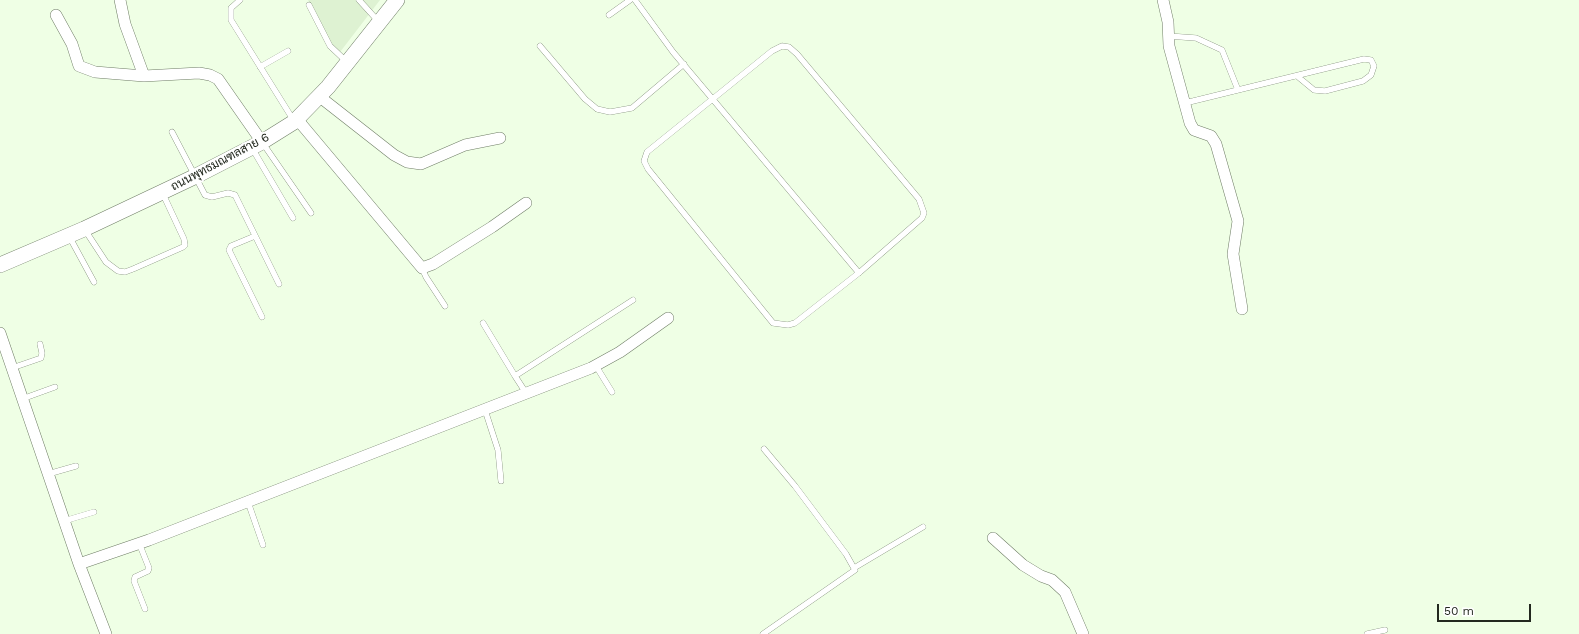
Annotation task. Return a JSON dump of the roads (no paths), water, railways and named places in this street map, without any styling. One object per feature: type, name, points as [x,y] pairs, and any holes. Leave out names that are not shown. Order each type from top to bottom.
[{"type":"main road","name":"ถนนพุทธมณฑลสาย 6","points":[[0,265],[84,230],[194,177],[257,145],[296,120],[324,92],[397,0]]},
{"type":"street","points":[[120,0],[125,24],[144,76]]},
{"type":"street","points":[[1163,0],[1168,22],[1168,46],[1190,123],[1194,130],[1211,136],[1216,144],[1238,221],[1233,254],[1242,309]]},
{"type":"street","points":[[56,15],[72,44],[79,66],[95,72],[144,76],[200,74],[210,75],[218,79],[257,145]]},
{"type":"street","points":[[324,92],[394,155],[407,162],[421,164],[465,145],[500,138]]},
{"type":"street","points":[[296,120],[422,268],[430,266],[479,236],[526,203]]},
{"type":"street","points":[[79,564],[248,502],[596,366],[620,352],[668,318]]},
{"type":"street","points":[[0,333],[79,564],[106,634]]},
{"type":"street","points":[[993,538],[1023,565],[1041,576],[1052,580],[1065,592],[1083,634]]},
{"type":"lane","points":[[240,0],[231,8],[231,20],[260,67],[296,120]]},
{"type":"lane","points":[[359,0],[380,23]]},
{"type":"lane","points":[[609,15],[630,0]]},
{"type":"lane","points":[[635,0],[684,64],[858,273]]},
{"type":"lane","points":[[309,5],[330,46],[347,64]]},
{"type":"lane","points":[[1167,36],[1196,38],[1222,50],[1238,90]]},
{"type":"lane","points":[[540,46],[585,100],[597,109],[610,112],[632,108],[684,64]]},
{"type":"lane","points":[[782,46],[789,47],[797,54],[919,199],[924,213],[922,218],[858,273],[795,323],[788,325],[773,323],[645,165],[644,160],[647,152],[772,51],[782,46]]},
{"type":"lane","points":[[260,67],[288,51]]},
{"type":"lane","points":[[1185,103],[1364,59],[1371,60],[1374,66],[1371,75],[1362,81],[1325,91],[1314,90],[1297,76]]},
{"type":"lane","points":[[172,132],[194,177],[205,195],[208,197],[228,193],[235,196],[279,284]]},
{"type":"lane","points":[[257,145],[311,213]]},
{"type":"lane","points":[[257,145],[293,218]]},
{"type":"lane","points":[[84,230],[106,262],[118,271],[129,270],[183,247],[185,245],[184,239],[162,192]]},
{"type":"lane","points":[[69,236],[94,282]]},
{"type":"lane","points":[[255,236],[231,246],[229,250],[262,317]]},
{"type":"lane","points":[[422,268],[426,277],[445,306]]},
{"type":"lane","points":[[515,376],[633,300]]},
{"type":"lane","points":[[483,323],[526,393]]},
{"type":"lane","points":[[12,368],[41,358],[42,353],[40,344]]},
{"type":"lane","points":[[596,366],[612,392]]},
{"type":"lane","points":[[22,399],[55,387]]},
{"type":"lane","points":[[485,410],[498,450],[501,481]]},
{"type":"lane","points":[[764,449],[795,486],[854,568]]},
{"type":"lane","points":[[48,474],[76,466]]},
{"type":"lane","points":[[248,502],[263,545]]},
{"type":"lane","points":[[64,521],[94,512]]},
{"type":"lane","points":[[763,634],[852,573],[854,568],[923,527]]},
{"type":"lane","points":[[139,543],[149,568],[148,571],[135,577],[134,581],[145,609]]},
{"type":"lane","points":[[1367,634],[1385,630]]}]
